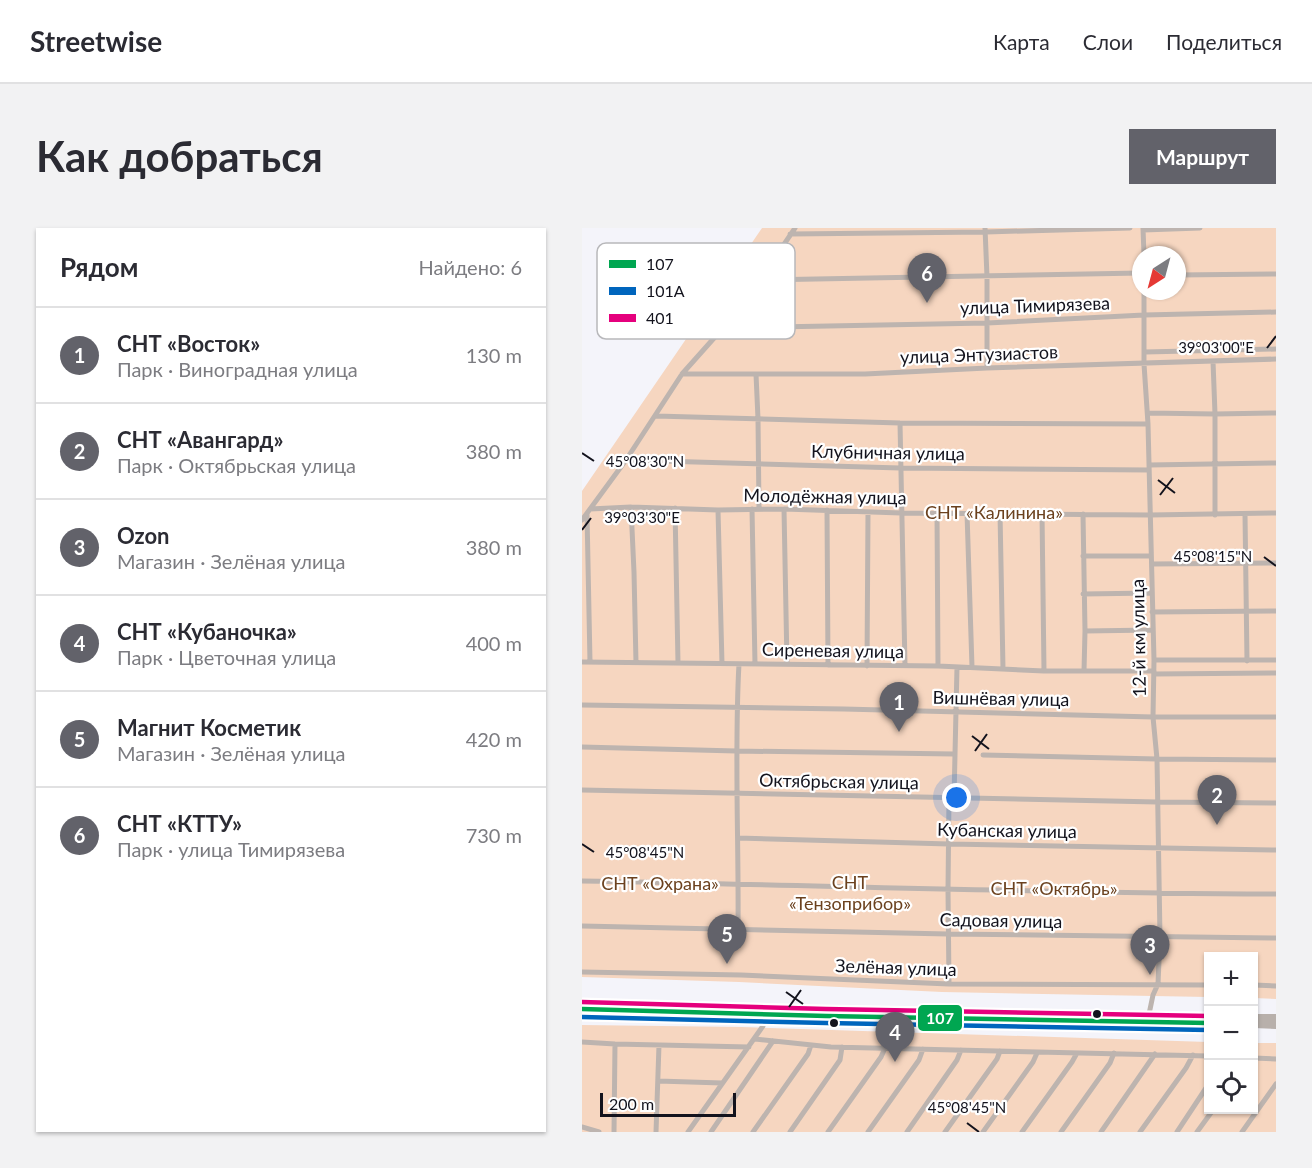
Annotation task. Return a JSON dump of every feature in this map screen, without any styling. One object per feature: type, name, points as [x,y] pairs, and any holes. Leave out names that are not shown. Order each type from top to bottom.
[{"type":"highway","points":[[582,1004],[763,1012]]},
{"type":"highway","points":[[582,1009],[1204,1023]]},
{"type":"highway","points":[[1148,1020],[1204,1017]]},
{"type":"highway","points":[[1258,1018],[1276,1018]]},
{"type":"highway","points":[[1258,1024],[1276,1025]]},
{"type":"street","points":[[784,243],[795,228]]},
{"type":"street","points":[[790,234],[1130,228]]},
{"type":"street","points":[[1144,246],[1143,229],[1200,228]]},
{"type":"street","points":[[985,230],[987,368]]},
{"type":"street","points":[[795,280],[1132,273]]},
{"type":"street","points":[[1186,275],[1276,274]]},
{"type":"street","name":"12-й км улица","points":[[1144,300],[1160,937],[1158,984],[1152,995],[1148,1020]]},
{"type":"street","name":"улица Тимирязева","points":[[795,327],[987,323],[1144,315],[1276,312]]},
{"type":"street","points":[[582,520],[626,460],[682,374],[713,339]]},
{"type":"street","points":[[1145,352],[1276,349]]},
{"type":"street","name":"улица Энтузиастов","points":[[682,374],[865,374],[1276,359]]},
{"type":"street","points":[[1213,362],[1215,515]]},
{"type":"street","points":[[755,664],[755,509],[759,419],[756,374]]},
{"type":"street","points":[[1148,413],[1276,412]]},
{"type":"street","points":[[656,416],[900,423],[1148,424]]},
{"type":"street","points":[[900,423],[905,666]]},
{"type":"street","name":"Клубничная улица","points":[[626,460],[900,468],[1149,467],[1276,463]]},
{"type":"street","points":[[631,507],[636,663]]},
{"type":"street","name":"Молодёжная улица","points":[[588,511],[631,507],[901,513],[1150,515],[1276,513]]},
{"type":"street","points":[[675,508],[678,663]]},
{"type":"street","points":[[784,509],[787,664]]},
{"type":"street","points":[[718,510],[722,664]]},
{"type":"street","points":[[826,510],[828,665]]},
{"type":"street","points":[[588,511],[590,662]]},
{"type":"street","points":[[867,666],[868,512]]},
{"type":"street","points":[[936,513],[938,666]]},
{"type":"street","points":[[967,513],[972,667]]},
{"type":"street","points":[[1000,513],[1003,669]]},
{"type":"street","points":[[1042,513],[1044,671]]},
{"type":"street","points":[[1083,514],[1084,672]]},
{"type":"street","points":[[1245,514],[1247,661]]},
{"type":"street","points":[[1083,556],[1151,556]]},
{"type":"street","points":[[1152,564],[1276,563]]},
{"type":"street","points":[[1083,594],[1152,593]]},
{"type":"street","points":[[1152,612],[1276,611]]},
{"type":"street","points":[[1085,632],[1153,630]]},
{"type":"street","points":[[1154,660],[1276,660]]},
{"type":"street","name":"Сиреневая улица","points":[[582,662],[938,666],[1154,673]]},
{"type":"street","points":[[738,929],[736,751],[739,664]]},
{"type":"street","points":[[949,984],[949,844],[957,667]]},
{"type":"street","points":[[1154,673],[1276,673]]},
{"type":"street","name":"Вишнёвая улица","points":[[582,705],[955,711],[1154,717],[1276,717]]},
{"type":"street","points":[[582,747],[954,754]]},
{"type":"street","points":[[983,755],[1276,760]]},
{"type":"street","name":"Октябрьская улица","points":[[582,790],[1276,803]]},
{"type":"street","name":"Кубанская улица","points":[[738,838],[1276,850]]},
{"type":"street","points":[[582,881],[948,890],[1276,894]]},
{"type":"street","name":"Садовая улица","points":[[582,926],[1276,938]]},
{"type":"street","name":"Зелёная улица","points":[[582,972],[741,975],[949,984],[1204,985]]},
{"type":"street","points":[[1258,985],[1276,986]]},
{"type":"street","points":[[688,1132],[755,1039],[763,1026],[763,1012]]},
{"type":"street","points":[[755,1039],[842,1047],[1204,1056]]},
{"type":"street","points":[[711,1132],[773,1041]]},
{"type":"street","points":[[582,1042],[749,1047]]},
{"type":"street","points":[[614,1132],[615,1044]]},
{"type":"street","points":[[656,1132],[659,1045]]},
{"type":"street","points":[[753,1132],[812,1045]]},
{"type":"street","points":[[790,1132],[840,1060],[842,1047]]},
{"type":"street","points":[[828,1132],[885,1048]]},
{"type":"street","points":[[868,1132],[919,1060],[923,1049]]},
{"type":"street","points":[[907,1132],[957,1060],[961,1050]]},
{"type":"street","points":[[945,1132],[997,1059],[1000,1051]]},
{"type":"street","points":[[983,1132],[1037,1053]]},
{"type":"street","points":[[1022,1132],[1077,1053]]},
{"type":"street","points":[[1061,1132],[1110,1063],[1114,1053]]},
{"type":"street","points":[[1101,1132],[1155,1054]]},
{"type":"street","points":[[1140,1132],[1193,1055]]},
{"type":"street","points":[[1258,1058],[1276,1059]]},
{"type":"street","points":[[658,1082],[722,1083]]},
{"type":"street","points":[[1242,1132],[1276,1084]]},
{"type":"street","points":[[1177,1132],[1204,1092]]},
{"type":"street","points":[[1197,1132],[1210,1114]]},
{"type":"street","points":[[582,1127],[599,1132]]},
{"type":"green space","points":[[762,228],[1276,228],[1276,999],[1258,998],[1258,952],[1204,952],[1204,997],[942,992],[582,977],[582,491],[686,339],[795,339],[795,243],[752,243]]},
{"type":"green space","points":[[582,1025],[742,1027],[1204,1042],[1204,1114],[1258,1114],[1258,1043],[1276,1043],[1276,1132],[582,1132]]},
{"type":"transit line","name":"401","points":[[582,1002],[1204,1016]]},
{"type":"transit line","name":"107","points":[[582,1009],[1204,1023]]},
{"type":"transit line","name":"101А","points":[[582,1017],[1204,1030]]},
{"type":"place","name":"СНТ «КТТУ»","points":[[927,303]]},
{"type":"place","name":"СНТ «Восток»","points":[[899,732]]},
{"type":"place","name":"СНТ «Авангард»","points":[[1217,825]]},
{"type":"place","name":"Магнит Косметик","points":[[727,964]]},
{"type":"place","name":"Ozon","points":[[1150,975]]},
{"type":"place","name":"СНТ «Кубаночка»","points":[[895,1062]]},
{"type":"park label","name":"СНТ «Калинина»","points":[[994,512]]},
{"type":"park label","name":"СНТ «Охрана»","points":[[660,883]]},
{"type":"park label","name":"СНТ «Октябрь»","points":[[1054,888]]},
{"type":"park label","name":"СНТ «Тензоприбор»","points":[[850,892]]}]
